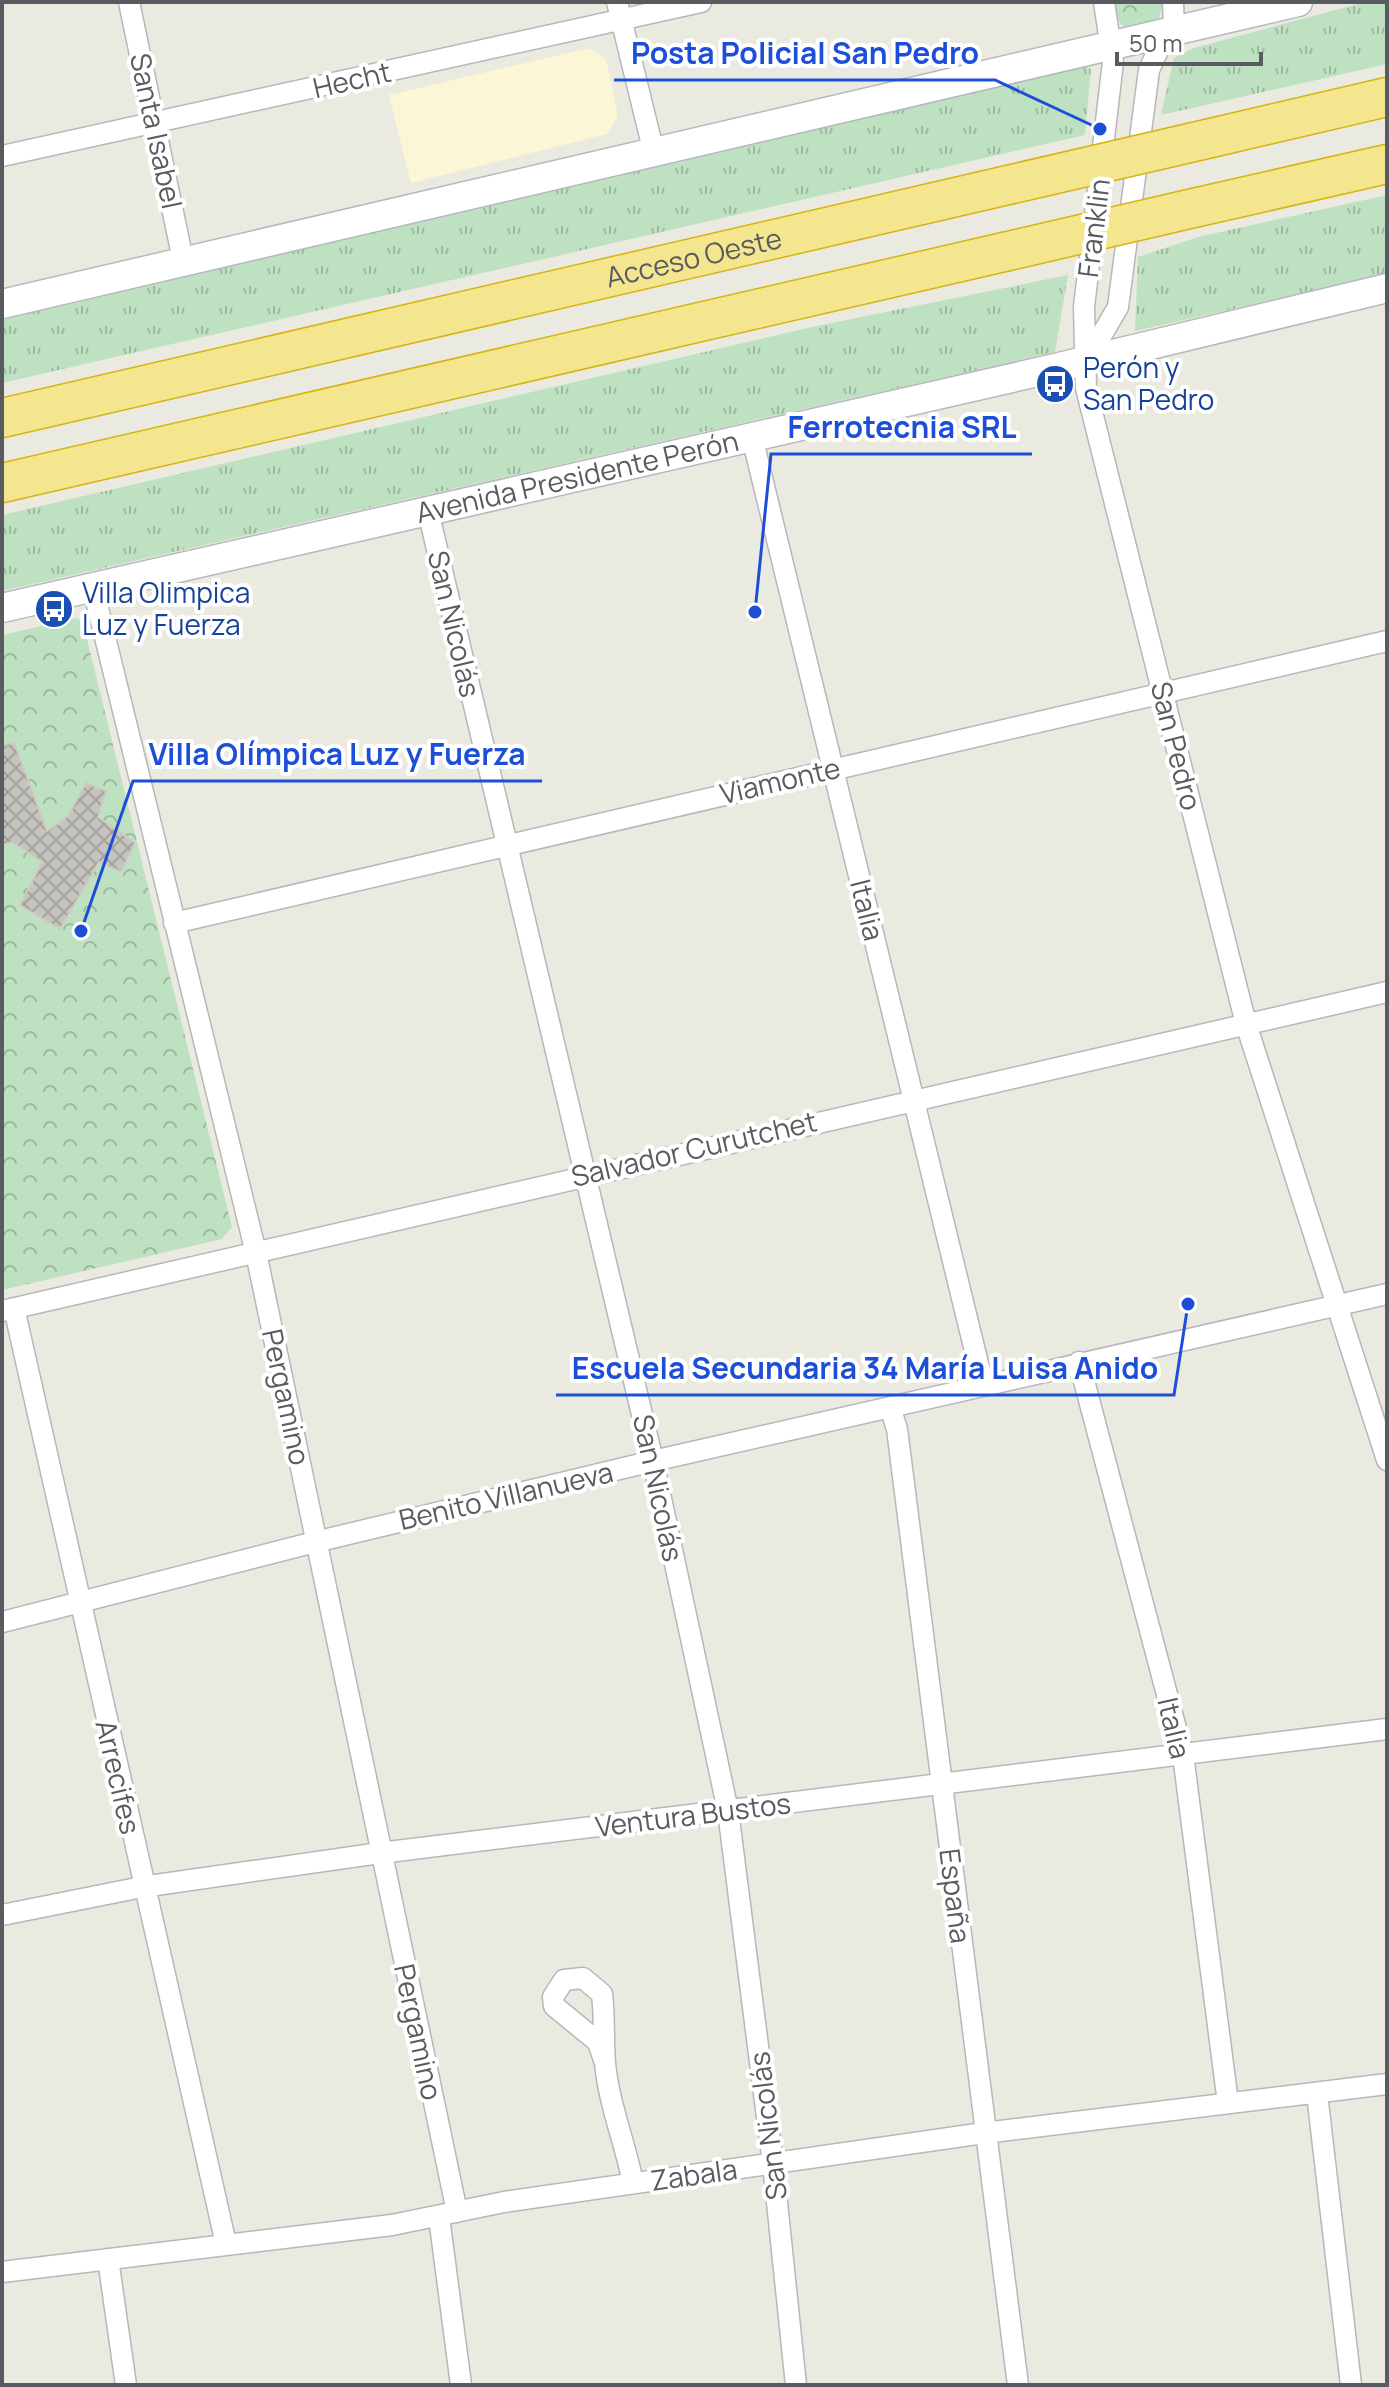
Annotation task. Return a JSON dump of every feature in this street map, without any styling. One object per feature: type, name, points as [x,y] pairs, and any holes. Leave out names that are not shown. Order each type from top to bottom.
[{"type":"highway","name":"Acceso Oeste","points":[[2,418],[1387,97]]},
{"type":"highway","points":[[2,483],[1387,164]]},
{"type":"street","name":"Santa Isabel","points":[[129,2],[183,260]]},
{"type":"street","name":"Hecht","points":[[2,156],[156,123],[619,11],[701,2]]},
{"type":"street","name":"Franklin","points":[[1087,360],[1084,307],[1112,45],[1104,2]]},
{"type":"street","points":[[1087,360],[1118,307],[1149,70],[1159,48],[1174,30],[1173,2]]},
{"type":"street","points":[[2,304],[1298,2]]},
{"type":"street","points":[[619,11],[654,153]]},
{"type":"street","name":"Avenida Presidente Perón","points":[[2,608],[1087,360],[1387,288]]},
{"type":"street","name":"San Pedro","points":[[1087,360],[1086,388],[1246,1024],[1387,1460]]},
{"type":"street","name":"Italia","points":[[752,437],[983,1384]]},
{"type":"street","name":"San Nicolás","points":[[428,511],[505,847],[653,1461],[728,1811],[773,2164],[796,2385]]},
{"type":"street","name":"Pergamino","points":[[93,588],[256,1253],[380,1853],[448,2214],[461,2385]]},
{"type":"street","name":"Viamonte","points":[[174,923],[1387,641]]},
{"type":"street","name":"Salvador Curutchet","points":[[8,1309],[1387,992]]},
{"type":"street","name":"Benito Villanueva","points":[[2,1622],[315,1542],[653,1461],[1387,1294]]},
{"type":"street","name":"Arrecifes","points":[[8,1309],[226,2244]]},
{"type":"street","name":"Italia","points":[[1079,1362],[1183,1755],[1228,2103]]},
{"type":"street","name":"España","points":[[890,1407],[897,1429],[1018,2385]]},
{"type":"street","name":"Ventura Bustos","points":[[2,1915],[142,1887],[380,1853],[1387,1729]]},
{"type":"street","points":[[604,2060],[615,2121],[633,2183]]},
{"type":"street","name":"Zabala","points":[[3,2269],[108,2259],[448,2214],[633,2183],[984,2133],[1387,2084]]},
{"type":"street","points":[[1317,2094],[1351,2385]]},
{"type":"street","points":[[108,2259],[126,2385]]},
{"type":"shaded area","points":[[589,48],[606,59],[618,116],[607,134],[411,183],[389,95]]},
{"type":"green space","points":[[1112,2],[1163,2],[1159,19],[1125,28],[1116,18]]},
{"type":"green space","points":[[1365,2],[1387,2],[1387,64],[1161,115],[1174,58],[1194,48]]},
{"type":"green space","points":[[1081,63],[1091,69],[1085,135],[2,383],[2,313]]},
{"type":"green space","points":[[1387,195],[1387,274],[1135,331],[1138,257],[1198,237]]},
{"type":"green space","points":[[1068,275],[1055,352],[2,591],[2,515],[812,327]]},
{"type":"green space","points":[[77,618],[83,623],[232,1227],[222,1239],[2,1290],[2,635]]},
{"type":"building","points":[[14,742],[47,831],[68,816],[86,783],[106,791],[98,817],[135,843],[121,872],[99,862],[60,929],[20,905],[42,862],[12,842],[2,845],[2,746]]},
{"type":"place","name":"Posta Policial San Pedro","points":[[1100,129]]},
{"type":"place","name":"Perón y San Pedro","points":[[1055,384]]},
{"type":"place","name":"Villa Olimpica Luz y Fuerza","points":[[54,609]]},
{"type":"place","name":"Ferrotecnia SRL","points":[[755,612]]},
{"type":"place","name":"Villa Olímpica Luz y Fuerza","points":[[81,931]]},
{"type":"place","name":"Escuela Secundaria 34 María Luisa Anido","points":[[1188,1304]]}]
